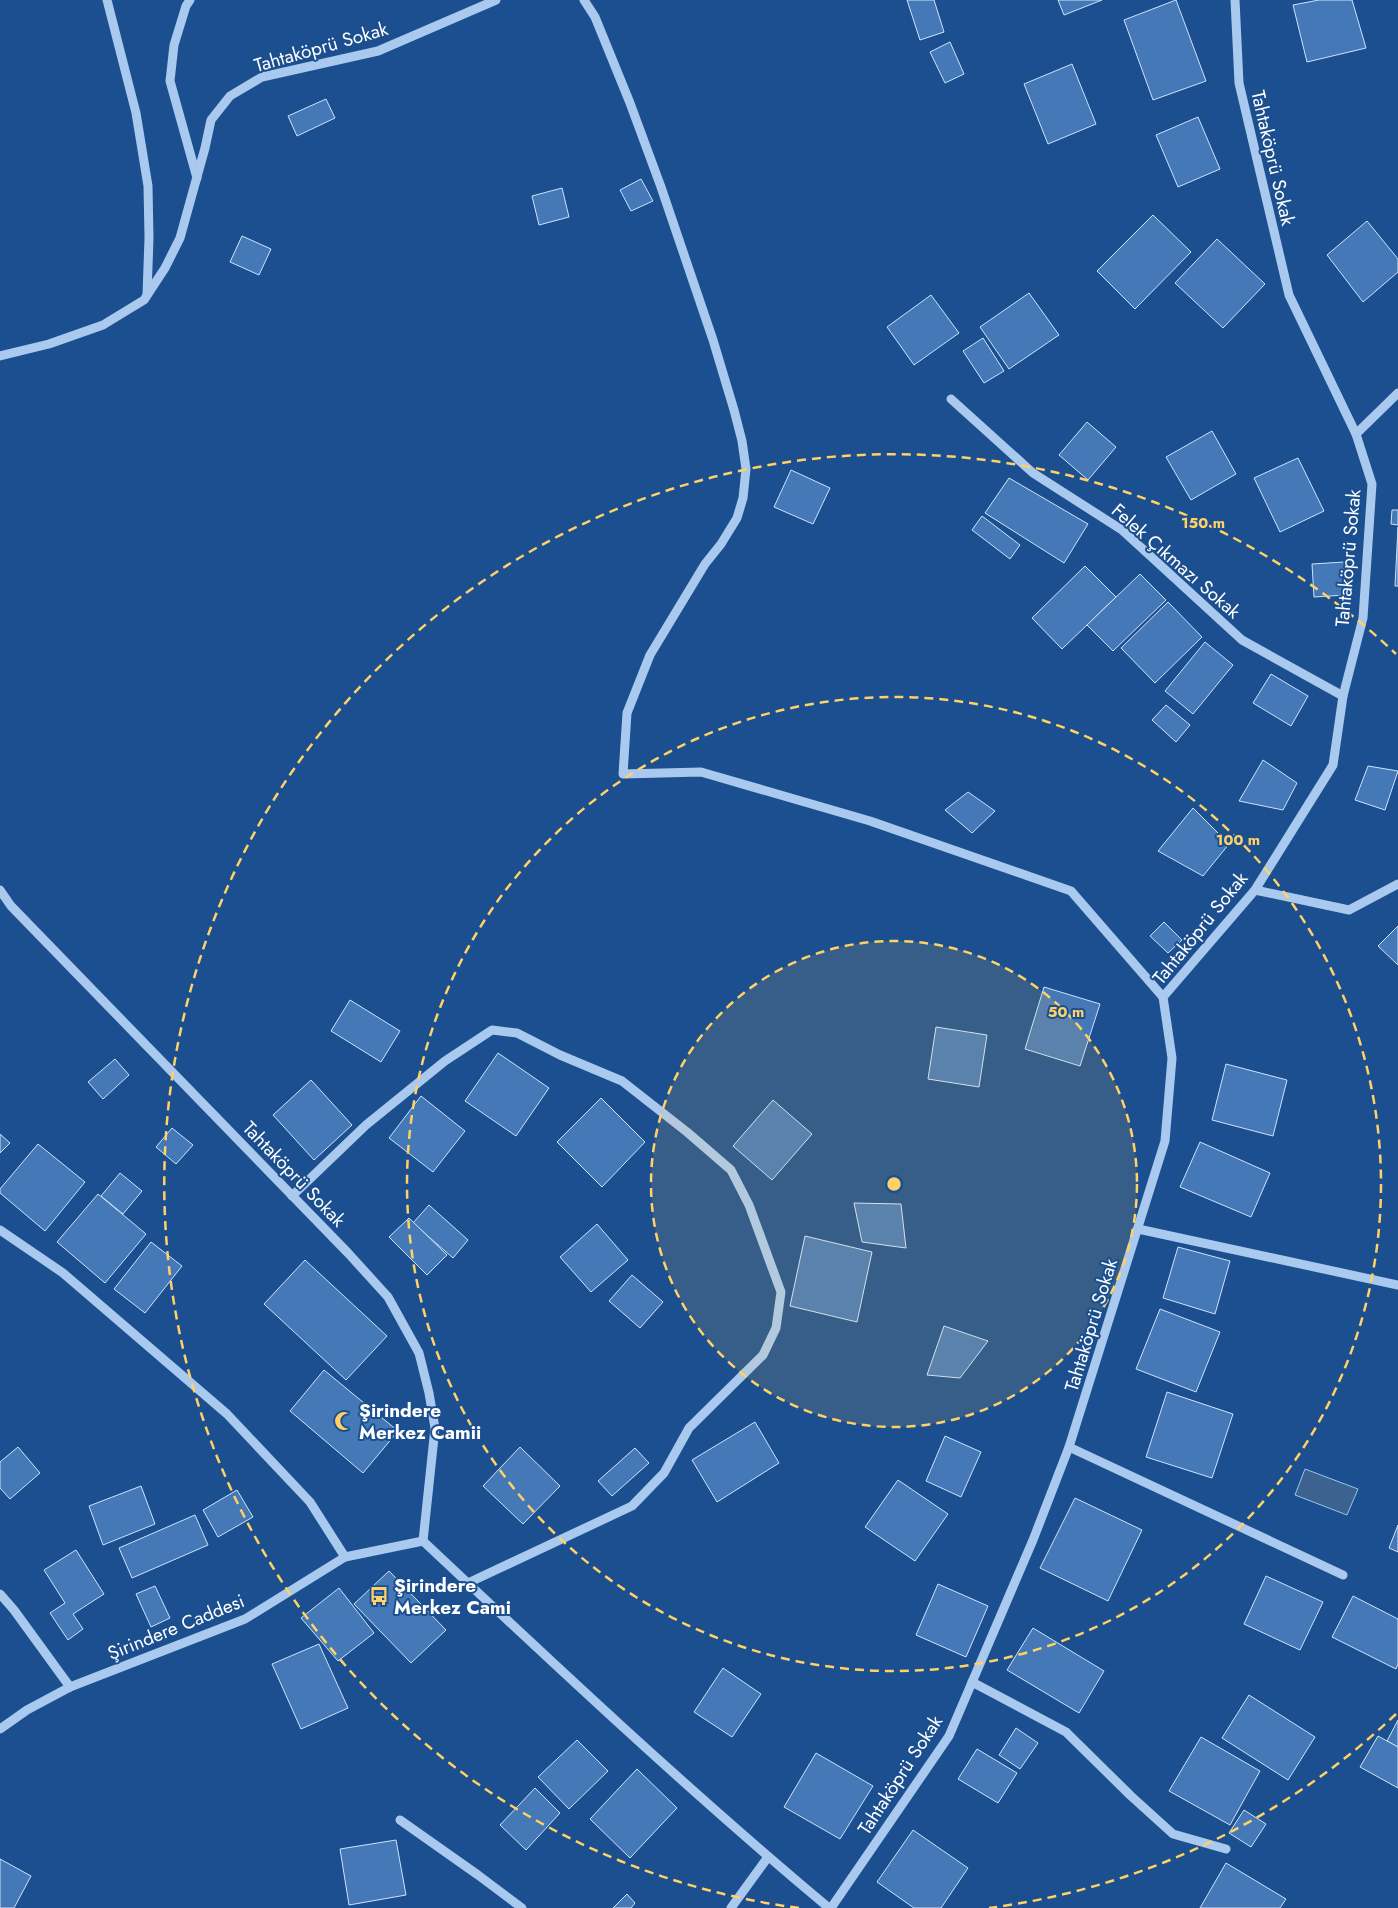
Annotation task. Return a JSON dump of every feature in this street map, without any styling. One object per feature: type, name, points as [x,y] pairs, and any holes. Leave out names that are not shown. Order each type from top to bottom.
[{"type":"street","points":[[106,0],[136,113],[148,186],[147,295]]},
{"type":"street","points":[[190,0],[186,6],[174,45],[170,81],[197,179]]},
{"type":"street","name":"Tahtaköprü Sokak","points":[[0,356],[49,344],[103,326],[144,300],[165,268],[180,238],[211,120],[230,96],[262,77],[378,51],[496,0]]},
{"type":"street","points":[[584,0],[598,25],[630,103],[661,188],[713,340],[742,441],[746,469],[743,498],[737,518],[721,544],[705,564],[650,655],[627,713],[623,774],[701,772],[870,821],[1071,891],[1163,997]]},
{"type":"street","name":"Tahtaköprü Sokak","points":[[830,1908],[949,1736],[1033,1540],[1070,1447],[1165,1141],[1172,1058],[1163,997],[1254,890],[1333,765],[1343,696],[1363,618],[1372,484],[1356,434],[1289,295],[1239,83],[1235,0]]},
{"type":"street","points":[[1356,434],[1398,393]]},
{"type":"street","name":"Felek Çıkmazı Sokak","points":[[951,399],[1033,473],[1122,530],[1242,640],[1343,696]]},
{"type":"street","points":[[1254,890],[1349,910],[1398,884]]},
{"type":"street","name":"Tahtaköprü Sokak","points":[[0,890],[10,906],[348,1252],[388,1297],[419,1353],[430,1393],[435,1428],[423,1541]]},
{"type":"street","points":[[292,1196],[366,1125],[445,1061],[492,1030],[516,1033],[560,1055],[622,1081],[687,1132],[731,1170],[749,1205],[781,1292],[776,1328],[763,1355],[689,1428],[664,1472],[632,1506],[468,1583]]},
{"type":"street","points":[[1138,1229],[1398,1285]]},
{"type":"street","points":[[0,1230],[63,1273],[227,1414],[310,1502],[345,1557]]},
{"type":"street","points":[[1070,1447],[1343,1574]]},
{"type":"street","points":[[423,1541],[768,1857],[830,1908]]},
{"type":"street","name":"Şirindere Caddesi","points":[[0,1729],[27,1710],[70,1686],[245,1619],[345,1557],[423,1541]]},
{"type":"street","points":[[0,1594],[70,1686]]},
{"type":"street","points":[[972,1682],[1066,1732],[1173,1834],[1226,1849]]},
{"type":"street","points":[[400,1820],[522,1908]]},
{"type":"street","points":[[731,1908],[768,1857]]},
{"type":"water","points":[[1305,1469],[1358,1489],[1347,1515],[1295,1495]]},
{"type":"building","points":[[907,0],[934,0],[944,32],[920,40]]},
{"type":"building","points":[[1058,0],[1102,0],[1064,15]]},
{"type":"building","points":[[1176,0],[1206,81],[1153,100],[1124,20]]},
{"type":"building","points":[[1319,0],[1352,0],[1366,48],[1307,62],[1293,5]]},
{"type":"building","points":[[950,42],[964,74],[945,83],[930,52]]},
{"type":"building","points":[[1072,64],[1096,124],[1048,144],[1024,84]]},
{"type":"building","points":[[326,99],[335,118],[297,136],[288,116]]},
{"type":"building","points":[[1198,117],[1220,169],[1178,187],[1156,135]]},
{"type":"building","points":[[641,179],[653,201],[631,211],[620,190]]},
{"type":"building","points":[[562,188],[569,217],[539,225],[532,196]]},
{"type":"building","points":[[1153,215],[1191,252],[1135,309],[1097,271]]},
{"type":"building","points":[[1367,221],[1398,259],[1398,272],[1363,302],[1327,255]]},
{"type":"building","points":[[242,236],[271,249],[259,275],[230,262]]},
{"type":"building","points":[[1217,239],[1265,284],[1223,328],[1175,283]]},
{"type":"building","points":[[1029,293],[1059,335],[1009,369],[980,327]]},
{"type":"building","points":[[931,295],[959,333],[914,365],[887,327]]},
{"type":"building","points":[[983,338],[1004,371],[984,383],[963,351]]},
{"type":"building","points":[[1087,422],[1116,447],[1088,480],[1059,455]]},
{"type":"building","points":[[1212,431],[1236,474],[1191,500],[1166,457]]},
{"type":"building","points":[[1298,458],[1324,511],[1280,532],[1254,478]]},
{"type":"building","points":[[791,470],[830,488],[813,524],[774,507]]},
{"type":"building","points":[[1009,478],[1088,524],[1064,563],[985,513]]},
{"type":"building","points":[[1392,510],[1398,510],[1398,525],[1391,524]]},
{"type":"building","points":[[982,516],[1020,545],[1010,559],[972,530]]},
{"type":"building","points":[[1398,527],[1398,586],[1395,586]]},
{"type":"building","points":[[1344,562],[1345,595],[1314,597],[1312,564]]},
{"type":"building","points":[[1085,566],[1116,597],[1062,649],[1032,618]]},
{"type":"building","points":[[1140,574],[1166,600],[1113,651],[1087,625]]},
{"type":"building","points":[[1168,602],[1202,637],[1155,683],[1121,648]]},
{"type":"building","points":[[1205,642],[1233,665],[1193,714],[1165,691]]},
{"type":"building","points":[[1271,674],[1308,696],[1291,726],[1253,703]]},
{"type":"building","points":[[1166,705],[1190,725],[1176,742],[1152,720]]},
{"type":"building","points":[[1263,760],[1297,783],[1283,810],[1239,801]]},
{"type":"building","points":[[1368,766],[1398,771],[1385,810],[1355,800]]},
{"type":"building","points":[[968,792],[995,811],[972,833],[945,810]]},
{"type":"building","points":[[1193,808],[1229,844],[1203,876],[1158,851]]},
{"type":"building","points":[[1164,922],[1182,940],[1168,953],[1150,936]]},
{"type":"building","points":[[1398,926],[1398,965],[1378,946]]},
{"type":"building","points":[[1044,987],[1100,1004],[1080,1066],[1025,1049]]},
{"type":"building","points":[[350,1000],[400,1031],[381,1062],[331,1031]]},
{"type":"building","points":[[936,1027],[987,1035],[979,1087],[928,1079]]},
{"type":"building","points":[[498,1053],[549,1088],[516,1136],[465,1101]]},
{"type":"building","points":[[115,1059],[129,1075],[103,1099],[88,1082]]},
{"type":"building","points":[[1226,1064],[1287,1080],[1273,1136],[1212,1120]]},
{"type":"building","points":[[311,1080],[352,1125],[314,1160],[273,1115]]},
{"type":"building","points":[[421,1096],[465,1131],[433,1172],[389,1138]]},
{"type":"building","points":[[601,1098],[645,1142],[602,1187],[557,1142]]},
{"type":"building","points":[[773,1100],[812,1134],[772,1180],[733,1146]]},
{"type":"building","points":[[172,1128],[193,1145],[176,1164],[156,1147]]},
{"type":"building","points":[[0,1134],[10,1143],[0,1153]]},
{"type":"building","points":[[1200,1142],[1270,1173],[1251,1217],[1180,1187]]},
{"type":"building","points":[[38,1144],[85,1182],[45,1231],[0,1193],[0,1189]]},
{"type":"building","points":[[120,1173],[142,1191],[123,1214],[101,1196]]},
{"type":"building","points":[[98,1194],[146,1234],[105,1283],[57,1242]]},
{"type":"building","points":[[854,1203],[901,1204],[906,1248],[862,1242]]},
{"type":"building","points":[[429,1205],[468,1240],[453,1258],[413,1223]]},
{"type":"building","points":[[409,1218],[447,1255],[427,1275],[389,1237]]},
{"type":"building","points":[[597,1224],[628,1260],[591,1292],[560,1257]]},
{"type":"building","points":[[805,1236],[872,1252],[857,1322],[790,1306]]},
{"type":"building","points":[[151,1242],[182,1266],[145,1313],[114,1289]]},
{"type":"building","points":[[1178,1247],[1230,1261],[1215,1314],[1163,1298]]},
{"type":"building","points":[[305,1260],[387,1336],[346,1380],[264,1304]]},
{"type":"building","points":[[632,1275],[663,1302],[640,1328],[609,1301]]},
{"type":"building","points":[[1160,1309],[1220,1332],[1196,1392],[1136,1369]]},
{"type":"building","points":[[944,1326],[988,1341],[960,1378],[927,1375]]},
{"type":"building","name":"Şirindere Merkez Camii","points":[[324,1370],[398,1431],[363,1473],[290,1411]]},
{"type":"building","points":[[1167,1392],[1233,1414],[1212,1478],[1146,1457]]},
{"type":"building","points":[[755,1422],[779,1463],[717,1502],[692,1460]]},
{"type":"building","points":[[945,1436],[981,1452],[961,1497],[926,1481]]},
{"type":"building","points":[[18,1447],[40,1473],[10,1499],[0,1488],[0,1462]]},
{"type":"building","points":[[520,1447],[560,1486],[523,1524],[483,1486]]},
{"type":"building","points":[[635,1448],[649,1463],[612,1496],[598,1481]]},
{"type":"building","points":[[898,1480],[948,1514],[915,1561],[865,1527]]},
{"type":"building","points":[[141,1486],[155,1524],[103,1545],[89,1506]]},
{"type":"building","points":[[237,1490],[253,1517],[218,1537],[203,1510]]},
{"type":"building","points":[[1075,1498],[1142,1530],[1108,1601],[1040,1568]]},
{"type":"building","points":[[195,1515],[208,1545],[132,1578],[119,1548]]},
{"type":"building","points":[[1398,1525],[1398,1552],[1389,1548]]},
{"type":"building","points":[[76,1550],[104,1594],[73,1614],[83,1629],[68,1640],[50,1613],[65,1603],[44,1570]]},
{"type":"building","points":[[389,1571],[446,1630],[411,1663],[354,1604]]},
{"type":"building","points":[[1266,1576],[1323,1602],[1300,1650],[1244,1624]]},
{"type":"building","points":[[938,1584],[988,1606],[966,1657],[916,1635]]},
{"type":"building","points":[[155,1586],[170,1618],[151,1627],[136,1594]]},
{"type":"building","points":[[339,1588],[374,1633],[338,1661],[301,1618]]},
{"type":"building","points":[[1353,1596],[1398,1619],[1398,1664],[1396,1669],[1332,1637]]},
{"type":"building","points":[[1033,1628],[1104,1671],[1079,1713],[1007,1670]]},
{"type":"building","points":[[319,1644],[348,1708],[301,1729],[272,1664]]},
{"type":"building","points":[[723,1668],[761,1694],[732,1737],[694,1712]]},
{"type":"building","points":[[1249,1695],[1315,1737],[1288,1780],[1222,1738]]},
{"type":"building","points":[[1398,1720],[1398,1747],[1387,1741]]},
{"type":"building","points":[[1016,1728],[1038,1743],[1020,1769],[999,1755]]},
{"type":"building","points":[[1378,1736],[1398,1747],[1398,1788],[1360,1767]]},
{"type":"building","points":[[1201,1737],[1260,1771],[1230,1825],[1169,1791]]},
{"type":"building","points":[[577,1740],[608,1771],[569,1809],[538,1777]]},
{"type":"building","points":[[977,1749],[1017,1773],[998,1803],[958,1779]]},
{"type":"building","points":[[816,1753],[873,1786],[840,1839],[784,1807]]},
{"type":"building","points":[[637,1769],[677,1808],[630,1858],[590,1819]]},
{"type":"building","points":[[535,1788],[560,1813],[526,1850],[500,1825]]},
{"type":"building","points":[[1244,1810],[1266,1824],[1251,1847],[1229,1833]]},
{"type":"building","points":[[913,1830],[968,1868],[941,1908],[914,1908],[877,1882]]},
{"type":"building","points":[[396,1840],[406,1895],[349,1905],[340,1849]]},
{"type":"building","points":[[0,1859],[31,1876],[14,1908],[0,1908]]},
{"type":"building","points":[[1226,1863],[1286,1899],[1280,1908],[1200,1908]]},
{"type":"building","points":[[627,1894],[635,1903],[631,1908],[613,1908]]},
{"type":"place","name":"Şirindere Merkez Camii","points":[[344,1421]]},
{"type":"place","name":"Şirindere Merkez Cami","points":[[379,1596]]}]
